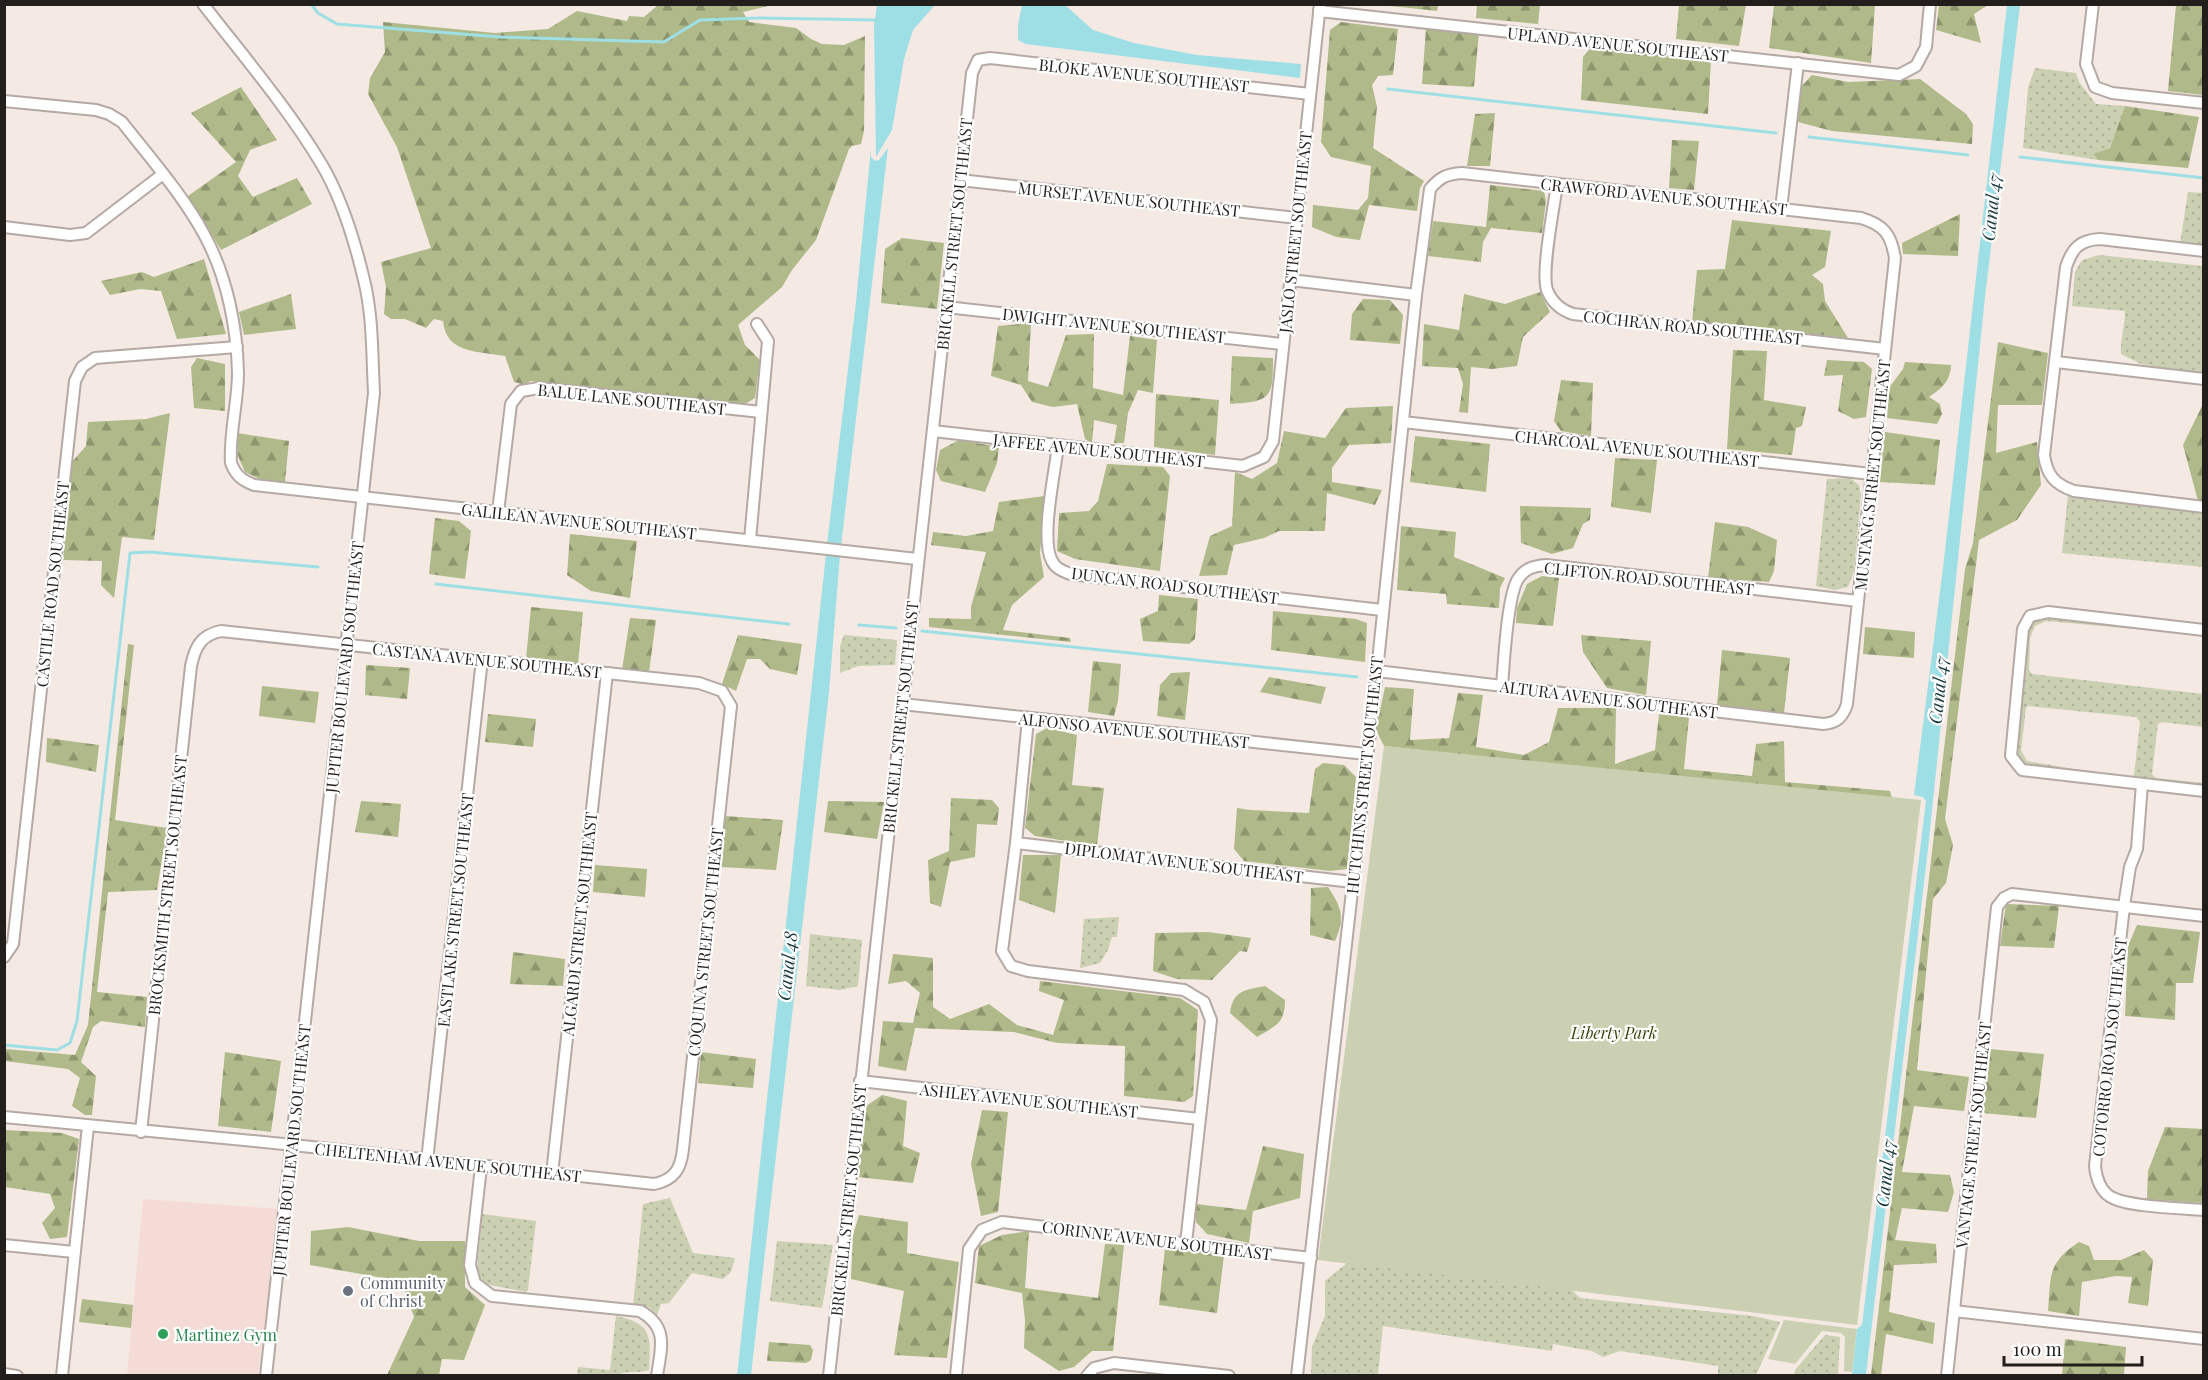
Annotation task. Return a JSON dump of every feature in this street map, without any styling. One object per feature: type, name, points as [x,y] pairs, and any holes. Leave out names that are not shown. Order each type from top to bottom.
[{"type":"street","name":"JUPITER BOULEVARD SOUTHEAST","points":[[203,4],[289,114],[323,167],[345,217],[365,282],[371,333],[374,393],[266,1376]]},
{"type":"street","name":"UPLAND AVENUE SOUTHEAST","points":[[1319,8],[1899,75],[1916,66],[1926,47],[1930,4]]},
{"type":"street","points":[[2093,4],[2086,64],[2095,87],[2112,93],[2204,103]]},
{"type":"street","name":"JASLO STREET SOUTHEAST","points":[[1263,457],[1273,441],[1319,8]]},
{"type":"street","name":"BLOKE AVENUE SOUTHEAST","points":[[978,60],[990,58],[1310,94]]},
{"type":"street","name":"BRICKELL STREET SOUTHEAST","points":[[829,1376],[972,73],[978,60]]},
{"type":"street","points":[[1781,209],[1798,63]]},
{"type":"street","points":[[4,101],[96,110],[109,114],[122,122],[184,202],[206,237],[219,268],[231,308],[237,347]]},
{"type":"street","name":"CRAWFORD AVENUE SOUTHEAST","points":[[1439,178],[1462,173],[1861,218],[1874,222],[1886,232]]},
{"type":"street","points":[[4,227],[70,235],[86,233],[163,174]]},
{"type":"street","name":"HUTCHINS STREET SOUTHEAST","points":[[1297,1376],[1377,671],[1416,295],[1427,204],[1430,189],[1439,178]]},
{"type":"street","name":"MURSET AVENUE SOUTHEAST","points":[[960,180],[1297,218]]},
{"type":"street","name":"COCHRAN ROAD SOUTHEAST","points":[[1557,184],[1545,273],[1549,295],[1552,301],[1563,310],[1573,314],[1885,349]]},
{"type":"street","name":"MUSTANG STREET SOUTHEAST","points":[[1840,718],[1847,704],[1895,258],[1892,243],[1886,232]]},
{"type":"street","points":[[2204,251],[2100,239],[2078,244],[2071,253],[2066,267],[2044,455],[2046,468],[2052,479],[2061,487],[2074,491],[2204,507]]},
{"type":"street","points":[[1291,280],[1416,295]]},
{"type":"street","name":"DWIGHT AVENUE SOUTHEAST","points":[[946,307],[1282,344]]},
{"type":"street","points":[[750,540],[768,340],[757,324]]},
{"type":"street","name":"GALILEAN AVENUE SOUTHEAST","points":[[237,347],[238,375],[230,452],[231,463],[235,473],[242,480],[254,485],[917,559]]},
{"type":"street","name":"CASTILE ROAD SOUTHEAST","points":[[4,957],[13,944],[75,381],[82,367],[95,358],[237,347]]},
{"type":"street","points":[[2056,362],[2204,379]]},
{"type":"street","name":"BALUE LANE SOUTHEAST","points":[[498,512],[511,404],[521,391],[539,388],[760,412]]},
{"type":"street","name":"CHARCOAL AVENUE SOUTHEAST","points":[[1403,422],[1871,474]]},
{"type":"street","name":"JAFFEE AVENUE SOUTHEAST","points":[[933,431],[1243,466],[1263,457]]},
{"type":"street","name":"DUNCAN ROAD SOUTHEAST","points":[[1058,446],[1047,535],[1052,561],[1059,570],[1070,574],[1382,610]]},
{"type":"street","name":"CLIFTON ROAD SOUTHEAST","points":[[1502,686],[1512,594],[1518,579],[1529,567],[1546,565],[1858,601]]},
{"type":"street","points":[[2204,630],[2048,612],[2030,616],[2023,629],[2011,756],[2022,770],[2204,791]]},
{"type":"street","name":"CASTANA AVENUE SOUTHEAST","points":[[201,641],[209,634],[221,631],[699,684],[722,692],[730,706]]},
{"type":"street","name":"BROCKSMITH STREET SOUTHEAST","points":[[141,1132],[191,666],[195,649],[201,641]]},
{"type":"street","name":"EASTLAKE STREET SOUTHEAST","points":[[427,1161],[482,659]]},
{"type":"street","name":"ALTURA AVENUE SOUTHEAST","points":[[1377,671],[1823,724],[1833,723],[1840,718]]},
{"type":"street","name":"ALGARDI STREET SOUTHEAST","points":[[552,1174],[607,673]]},
{"type":"street","name":"ALFONSO AVENUE SOUTHEAST","points":[[902,704],[1366,754]]},
{"type":"street","name":"COQUINA STREET SOUTHEAST","points":[[674,1176],[682,1163],[730,706]]},
{"type":"street","points":[[1028,719],[1016,843],[1002,951],[1011,966],[1028,971],[1184,990],[1204,1002],[1211,1020],[1186,1243]]},
{"type":"street","name":"COTORRO ROAD SOUTHEAST","points":[[2142,784],[2137,849],[2130,867],[2124,906],[2095,1166],[2096,1174],[2106,1194],[2113,1199],[2204,1210]]},
{"type":"street","name":"DIPLOMAT AVENUE SOUTHEAST","points":[[1016,843],[1352,882]]},
{"type":"street","name":"VANTAGE STREET SOUTHEAST","points":[[1947,1376],[1997,908],[2004,898],[2012,894],[2124,906]]},
{"type":"street","points":[[2124,906],[2204,916]]},
{"type":"street","name":"ASHLEY AVENUE SOUTHEAST","points":[[860,1081],[1199,1119]]},
{"type":"street","name":"CHELTENHAM AVENUE SOUTHEAST","points":[[4,1117],[654,1184],[666,1182],[674,1176]]},
{"type":"street","points":[[62,1376],[88,1126]]},
{"type":"street","points":[[481,1167],[470,1265],[475,1283],[492,1296],[640,1311],[658,1326],[662,1339],[657,1376]]},
{"type":"street","name":"CORINNE AVENUE SOUTHEAST","points":[[956,1376],[969,1249],[982,1230],[1002,1222],[1311,1258]]},
{"type":"street","points":[[4,1245],[74,1252]]},
{"type":"street","points":[[1954,1311],[2204,1339]]},
{"type":"street","points":[[1087,1376],[1094,1368],[1113,1363],[1229,1376]]},
{"type":"street","points":[[4,1374],[17,1376]]},
{"type":"shaded area","points":[[143,1199],[279,1209],[258,1375],[127,1376]]},
{"type":"green space","points":[[776,4],[743,12],[749,22],[796,28],[822,44],[844,45],[865,36],[864,131],[861,144],[849,149],[816,240],[792,270],[782,287],[738,325],[745,345],[760,360],[755,398],[745,404],[530,381],[526,385],[514,382],[505,356],[465,349],[450,340],[445,332],[443,321],[434,319],[426,328],[405,319],[391,319],[384,314],[386,287],[381,262],[431,248],[397,147],[368,94],[370,78],[385,52],[383,22],[495,33],[548,29],[577,11],[627,21],[629,16],[644,17],[658,5]]},
{"type":"green space","points":[[1373,4],[1438,4],[1438,5],[1437,11]]},
{"type":"green space","points":[[1477,5],[1540,5],[1538,24],[1476,18]]},
{"type":"green space","points":[[1679,5],[1746,5],[1739,46],[1676,39]]},
{"type":"green space","points":[[1774,5],[1875,5],[1871,63],[1769,48]]},
{"type":"green space","points":[[1939,5],[1988,5],[1974,14],[1981,43],[1936,30]]},
{"type":"green space","points":[[2176,5],[2203,5],[2203,95],[2168,91]]},
{"type":"green space","points":[[1341,22],[1398,29],[1393,75],[1378,76],[1372,85],[1377,107],[1373,148],[1424,181],[1420,188],[1417,211],[1369,205],[1360,240],[1336,237],[1312,227],[1313,205],[1358,210],[1368,198],[1371,166],[1331,157],[1321,142],[1330,30]]},
{"type":"green space","points":[[1426,28],[1479,32],[1474,87],[1422,84]]},
{"type":"green space","points":[[1591,47],[1711,60],[1708,114],[1581,100],[1583,57]]},
{"type":"green space","points":[[2035,68],[2076,73],[2079,82],[2096,104],[2125,106],[2110,148],[2093,154],[2098,160],[2023,148],[2028,87]]},
{"type":"green space","points":[[1812,75],[1848,82],[1920,79],[1966,114],[1973,124],[1972,144],[1832,131],[1798,122],[1800,88]]},
{"type":"green space","points":[[241,87],[277,140],[250,150],[238,176],[253,197],[297,178],[312,204],[221,250],[188,196],[236,162],[191,113]]},
{"type":"green space","points":[[2125,106],[2199,117],[2188,168],[2098,160],[2093,154],[2110,148]]},
{"type":"green space","points":[[1495,113],[1490,166],[1467,166],[1475,114]]},
{"type":"green space","points":[[1672,140],[1699,141],[1694,190],[1669,188]]},
{"type":"green space","points":[[1490,185],[1544,191],[1546,201],[1542,233],[1491,228],[1483,242],[1481,262],[1428,256],[1433,221],[1486,227]]},
{"type":"green space","points":[[2188,192],[2203,193],[2203,247],[2180,244]]},
{"type":"green space","points":[[1960,214],[1958,256],[1903,254],[1902,243]]},
{"type":"green space","points":[[1732,220],[1831,231],[1825,267],[1812,275],[1823,284],[1825,301],[1848,338],[1692,322],[1697,270],[1725,269]]},
{"type":"green space","points":[[902,238],[944,243],[937,309],[881,303],[885,249]]},
{"type":"green space","points":[[2099,255],[2203,266],[2203,375],[2141,364],[2121,354],[2125,311],[2072,306],[2075,272],[2082,260]]},
{"type":"green space","points":[[204,259],[226,334],[177,339],[161,291],[140,289],[110,295],[101,281],[142,272],[154,277]]},
{"type":"green space","points":[[1540,292],[1550,312],[1523,337],[1517,366],[1492,369],[1471,367],[1468,413],[1459,412],[1463,384],[1458,368],[1422,366],[1424,324],[1459,330],[1464,294],[1505,304]]},
{"type":"green space","points":[[291,294],[296,329],[244,335],[239,312]]},
{"type":"green space","points":[[1363,299],[1390,300],[1403,315],[1400,344],[1350,340],[1352,314]]},
{"type":"green space","points":[[1031,323],[1028,381],[1048,387],[1066,335],[1094,334],[1093,388],[1123,395],[1130,336],[1157,340],[1153,393],[1138,390],[1128,413],[1124,443],[1114,443],[1117,425],[1094,420],[1092,443],[1085,439],[1077,404],[1053,407],[1032,402],[1021,385],[991,376],[998,326]]},
{"type":"green space","points":[[1998,342],[2048,353],[2042,405],[1998,405],[1996,453],[2037,442],[2041,485],[2017,520],[1979,540],[1945,819],[1953,845],[1946,883],[1933,899],[1917,1070],[1969,1077],[1964,1111],[1914,1106],[1902,1172],[1950,1175],[1954,1192],[1948,1212],[1902,1208],[1895,1240],[1936,1244],[1937,1263],[1894,1265],[1889,1312],[1935,1323],[1933,1344],[1886,1334],[1881,1375],[1871,1375],[1965,569],[1973,543]]},
{"type":"green space","points":[[1733,350],[1767,351],[1764,400],[1806,407],[1802,426],[1796,428],[1792,455],[1727,449]]},
{"type":"green space","points":[[1232,356],[1273,358],[1270,390],[1262,399],[1230,404]]},
{"type":"green space","points":[[197,358],[225,364],[225,411],[194,408],[191,367]]},
{"type":"green space","points":[[1827,360],[1864,362],[1872,369],[1866,417],[1854,419],[1838,411],[1843,375],[1824,376]]},
{"type":"green space","points":[[1905,362],[1951,365],[1945,384],[1929,397],[1940,404],[1942,414],[1937,424],[1887,418],[1889,388],[1903,369]]},
{"type":"green space","points":[[1561,380],[1593,383],[1591,436],[1561,431],[1554,421]]},
{"type":"green space","points":[[1156,394],[1219,400],[1215,455],[1154,447]]},
{"type":"green space","points":[[2203,404],[2203,502],[2198,501],[2183,445]]},
{"type":"green space","points":[[1393,406],[1391,443],[1349,445],[1332,468],[1332,482],[1382,490],[1375,505],[1327,493],[1325,531],[1279,531],[1264,538],[1234,545],[1227,575],[1199,576],[1210,536],[1232,526],[1235,472],[1252,479],[1277,463],[1284,431],[1325,438],[1346,408]]},
{"type":"green space","points":[[170,413],[154,540],[122,537],[114,598],[101,585],[102,561],[63,560],[71,463],[86,446],[88,422],[146,419]]},
{"type":"green space","points":[[1885,432],[1940,440],[1935,485],[1879,482]]},
{"type":"green space","points":[[237,433],[289,441],[285,482],[262,480],[245,472],[238,456]]},
{"type":"green space","points":[[1415,436],[1490,444],[1486,492],[1410,482]]},
{"type":"green space","points":[[959,440],[999,447],[997,463],[985,492],[941,481],[936,470],[940,450]]},
{"type":"green space","points":[[1615,458],[1657,460],[1651,513],[1611,507]]},
{"type":"green space","points":[[1107,464],[1163,467],[1170,476],[1160,571],[1075,559],[1057,551],[1059,513],[1089,511],[1098,501]]},
{"type":"green space","points":[[1850,478],[1859,485],[1861,495],[1854,571],[1848,587],[1835,590],[1816,586],[1827,479]]},
{"type":"green space","points":[[2068,495],[2203,511],[2203,567],[2062,553]]},
{"type":"green space","points":[[1045,496],[1040,553],[1044,577],[1012,605],[1003,630],[1070,638],[1071,642],[929,627],[929,618],[971,619],[971,607],[986,552],[931,545],[933,532],[966,536],[993,531],[999,502]]},
{"type":"green space","points":[[1520,506],[1591,508],[1590,520],[1583,524],[1573,548],[1552,554],[1521,543]]},
{"type":"green space","points":[[435,518],[459,521],[471,531],[465,579],[429,574]]},
{"type":"green space","points":[[1715,522],[1748,527],[1777,540],[1774,571],[1769,582],[1708,578]]},
{"type":"green space","points":[[1401,526],[1456,532],[1454,557],[1505,578],[1500,588],[1499,608],[1447,604],[1446,594],[1397,590]]},
{"type":"green space","points":[[570,534],[637,541],[630,598],[591,591],[567,575]]},
{"type":"green space","points":[[1542,576],[1559,578],[1553,626],[1516,623],[1517,608],[1527,584]]},
{"type":"green space","points":[[1159,595],[1198,599],[1195,639],[1189,644],[1143,641],[1140,619],[1158,611]]},
{"type":"green space","points":[[531,607],[583,612],[578,664],[526,659]]},
{"type":"green space","points":[[1273,611],[1356,619],[1367,623],[1365,662],[1271,650]]},
{"type":"green space","points":[[2049,617],[2203,635],[2046,621],[2035,626],[2030,638],[2029,670],[2032,674],[2203,694],[2203,727],[2162,722],[2158,724],[2152,774],[2156,778],[2203,783],[2203,786],[2132,778],[2140,722],[2136,717],[2028,706],[2021,750],[2027,761],[2115,776],[2025,766],[2017,755],[2029,631],[2033,620]]},
{"type":"green space","points":[[630,618],[656,620],[649,672],[622,670]]},
{"type":"green space","points":[[1865,627],[1915,632],[1914,658],[1863,654]]},
{"type":"green space","points":[[738,635],[802,644],[797,675],[770,669],[760,659],[747,659],[736,691],[722,684]]},
{"type":"green space","points":[[844,635],[897,640],[895,665],[858,666],[840,673],[840,646]]},
{"type":"green space","points":[[1581,635],[1651,641],[1646,695],[1607,688],[1583,652]]},
{"type":"green space","points":[[128,644],[134,645],[115,820],[167,828],[157,890],[108,892],[97,992],[147,997],[145,1027],[101,1021],[93,1027],[81,1062],[96,1076],[92,1115],[85,1115],[72,1106],[80,1078],[68,1069],[5,1061],[5,1049],[75,1055],[88,1025]]},
{"type":"green space","points":[[1722,650],[1790,658],[1784,713],[1717,705]]},
{"type":"green space","points":[[1093,661],[1121,664],[1118,701],[1114,716],[1088,712]]},
{"type":"green space","points":[[366,665],[410,668],[407,699],[365,695]]},
{"type":"green space","points":[[1190,672],[1185,720],[1157,716],[1160,685],[1171,673]]},
{"type":"green space","points":[[1269,677],[1326,687],[1321,704],[1260,692]]},
{"type":"green space","points":[[262,686],[319,692],[315,723],[259,716]]},
{"type":"green space","points":[[1385,687],[1414,689],[1410,740],[1449,738],[1458,693],[1483,695],[1476,747],[1524,755],[1549,742],[1558,708],[1616,708],[1615,764],[1655,750],[1659,714],[1689,717],[1684,769],[1752,776],[1756,744],[1784,741],[1785,782],[1890,791],[1893,802],[1384,746],[1376,730]]},
{"type":"green space","points":[[488,714],[536,719],[533,747],[485,742]]},
{"type":"green space","points":[[1047,728],[1077,735],[1072,785],[1104,788],[1097,846],[1035,836],[1025,828],[1036,734]]},
{"type":"green space","points":[[47,738],[99,745],[96,772],[46,762]]},
{"type":"green space","name":"Liberty Park","points":[[1384,746],[1921,800],[1857,1325],[1318,1260]]},
{"type":"green space","points":[[1323,763],[1344,765],[1356,777],[1347,869],[1330,871],[1244,861],[1234,849],[1237,808],[1309,813],[1315,769]]},
{"type":"green space","points":[[951,798],[992,800],[999,808],[997,825],[977,824],[975,857],[950,862],[941,907],[930,903],[928,860],[949,851]]},
{"type":"green space","points":[[361,801],[401,804],[398,837],[355,832]]},
{"type":"green space","points":[[828,801],[884,802],[877,839],[824,832]]},
{"type":"green space","points":[[724,816],[783,820],[776,870],[720,867]]},
{"type":"green space","points":[[1023,855],[1061,855],[1055,913],[1019,900]]},
{"type":"green space","points":[[595,865],[647,869],[645,897],[593,892]]},
{"type":"green space","points":[[1328,887],[1339,907],[1341,919],[1335,941],[1310,935],[1311,888]]},
{"type":"green space","points":[[2006,904],[2059,906],[2054,948],[2000,946]]},
{"type":"green space","points":[[1119,917],[1117,937],[1112,937],[1108,950],[1100,963],[1080,968],[1084,919]]},
{"type":"green space","points":[[2137,925],[2200,932],[2193,983],[2176,983],[2175,1020],[2125,1016],[2128,946]]},
{"type":"green space","points":[[1208,932],[1251,938],[1247,952],[1240,951],[1212,980],[1177,979],[1153,971],[1155,933]]},
{"type":"green space","points":[[810,934],[862,940],[858,986],[840,990],[806,986]]},
{"type":"green space","points":[[513,952],[565,959],[563,986],[510,984]]},
{"type":"green space","points":[[893,954],[933,958],[933,1007],[950,1019],[989,1004],[1017,1025],[1053,1035],[1064,1000],[1039,991],[1040,981],[1180,998],[1198,1010],[1193,1096],[1184,1102],[1124,1096],[1125,1046],[1057,1043],[1014,1032],[915,1028],[906,1071],[878,1066],[883,1021],[913,1023],[920,993],[906,981],[888,984]]},
{"type":"green space","points":[[1265,986],[1285,1000],[1285,1008],[1278,1023],[1257,1037],[1230,1013],[1237,995],[1246,990]]},
{"type":"green space","points":[[1989,1049],[2044,1054],[2036,1118],[1983,1113]]},
{"type":"green space","points":[[225,1052],[281,1061],[271,1132],[218,1126]]},
{"type":"green space","points":[[701,1052],[756,1059],[753,1088],[698,1083]]},
{"type":"green space","points":[[882,1095],[907,1101],[903,1146],[920,1153],[913,1183],[858,1177],[865,1107]]},
{"type":"green space","points":[[982,1110],[1008,1112],[998,1212],[981,1216],[971,1164]]},
{"type":"green space","points":[[2165,1127],[2203,1129],[2203,1203],[2147,1199],[2148,1171]]},
{"type":"green space","points":[[5,1130],[62,1133],[79,1139],[67,1237],[50,1239],[42,1223],[55,1208],[50,1194],[5,1187]]},
{"type":"green space","points":[[1263,1146],[1304,1154],[1300,1198],[1253,1211],[1249,1243],[1207,1234],[1196,1222],[1196,1204],[1246,1210]]},
{"type":"green space","points":[[670,1198],[693,1253],[735,1258],[731,1272],[723,1279],[692,1273],[669,1303],[661,1304],[657,1315],[649,1307],[633,1306],[643,1204]]},
{"type":"green space","points":[[482,1214],[536,1221],[526,1292],[485,1284],[477,1271]]},
{"type":"green space","points":[[859,1215],[908,1222],[907,1253],[959,1262],[947,1358],[894,1355],[904,1291],[851,1279],[853,1235]]},
{"type":"green space","points":[[348,1227],[419,1241],[465,1241],[465,1287],[485,1305],[464,1360],[442,1359],[439,1375],[387,1375],[414,1317],[401,1281],[310,1265],[311,1231]]},
{"type":"green space","points":[[1029,1231],[1025,1288],[1098,1298],[1105,1244],[1124,1245],[1113,1351],[1092,1351],[1074,1367],[1059,1371],[1024,1348],[1025,1320],[1022,1293],[975,1283],[979,1246],[1002,1235]]},
{"type":"green space","points":[[777,1241],[833,1245],[822,1308],[770,1301]]},
{"type":"green space","points":[[2079,1242],[2089,1246],[2094,1260],[2121,1260],[2144,1250],[2153,1260],[2148,1306],[2128,1303],[2132,1277],[2116,1276],[2082,1282],[2079,1316],[2048,1311],[2051,1279],[2056,1264]]},
{"type":"green space","points":[[1165,1248],[1224,1255],[1217,1313],[1159,1305]]},
{"type":"green space","points":[[1347,1263],[1553,1271],[1580,1298],[1753,1316],[1780,1322],[1756,1375],[1718,1375],[1718,1366],[1620,1351],[1603,1357],[1592,1351],[1553,1344],[1552,1351],[1383,1326],[1378,1375],[1311,1376],[1312,1347],[1325,1316],[1325,1281]]},
{"type":"green space","points":[[82,1299],[133,1305],[131,1328],[79,1322]]},
{"type":"green space","points":[[616,1316],[637,1323],[647,1334],[650,1349],[649,1370],[618,1375],[577,1375],[578,1367],[610,1370]]},
{"type":"green space","points":[[1784,1320],[1857,1329],[1852,1372],[1844,1371],[1845,1337],[1841,1333],[1822,1331],[1795,1364],[1768,1359]]},
{"type":"green space","points":[[1825,1335],[1840,1337],[1838,1375],[1794,1375],[1795,1370]]},
{"type":"green space","points":[[2065,1339],[2126,1347],[2124,1375],[2062,1375]]},
{"type":"green space","points":[[769,1342],[810,1345],[813,1350],[811,1360],[806,1363],[767,1361]]},
{"type":"water","points":[[877,5],[935,5],[913,30],[904,59],[892,130],[876,157],[874,26]]},
{"type":"water","points":[[1022,5],[1065,5],[1093,30],[1134,43],[1197,55],[1301,64],[1300,78],[1025,44],[1018,40]]},
{"type":"water","name":"Canal 47","points":[[2007,5],[2020,5],[1985,297],[1928,849],[1866,1375],[1852,1375],[1857,1329],[1862,1325],[1926,801],[1923,797],[1914,795],[1943,568]]},
{"type":"water","points":[[871,148],[871,157],[875,161],[879,160],[888,148],[841,546],[827,544],[856,302]]},
{"type":"water","name":"Canal 48","points":[[826,554],[840,555],[829,692],[751,1375],[737,1376]]},
{"type":"waterway","points":[[311,4],[318,13],[337,24],[500,37],[664,42],[700,20],[758,18],[875,20]]},
{"type":"waterway","points":[[1388,89],[1776,133]]},
{"type":"waterway","points":[[1809,137],[1968,155]]},
{"type":"waterway","points":[[2020,157],[2204,178]]},
{"type":"waterway","points":[[4,1045],[57,1050],[70,1043],[77,1021],[130,553],[150,552],[318,567]]},
{"type":"waterway","points":[[436,584],[789,624]]},
{"type":"waterway","points":[[859,625],[896,628]]},
{"type":"waterway","points":[[922,631],[1357,677]]},
{"type":"place","name":"Community of Christ","points":[[348,1291]]},
{"type":"place","name":"Martinez Gym","points":[[163,1334]]}]
